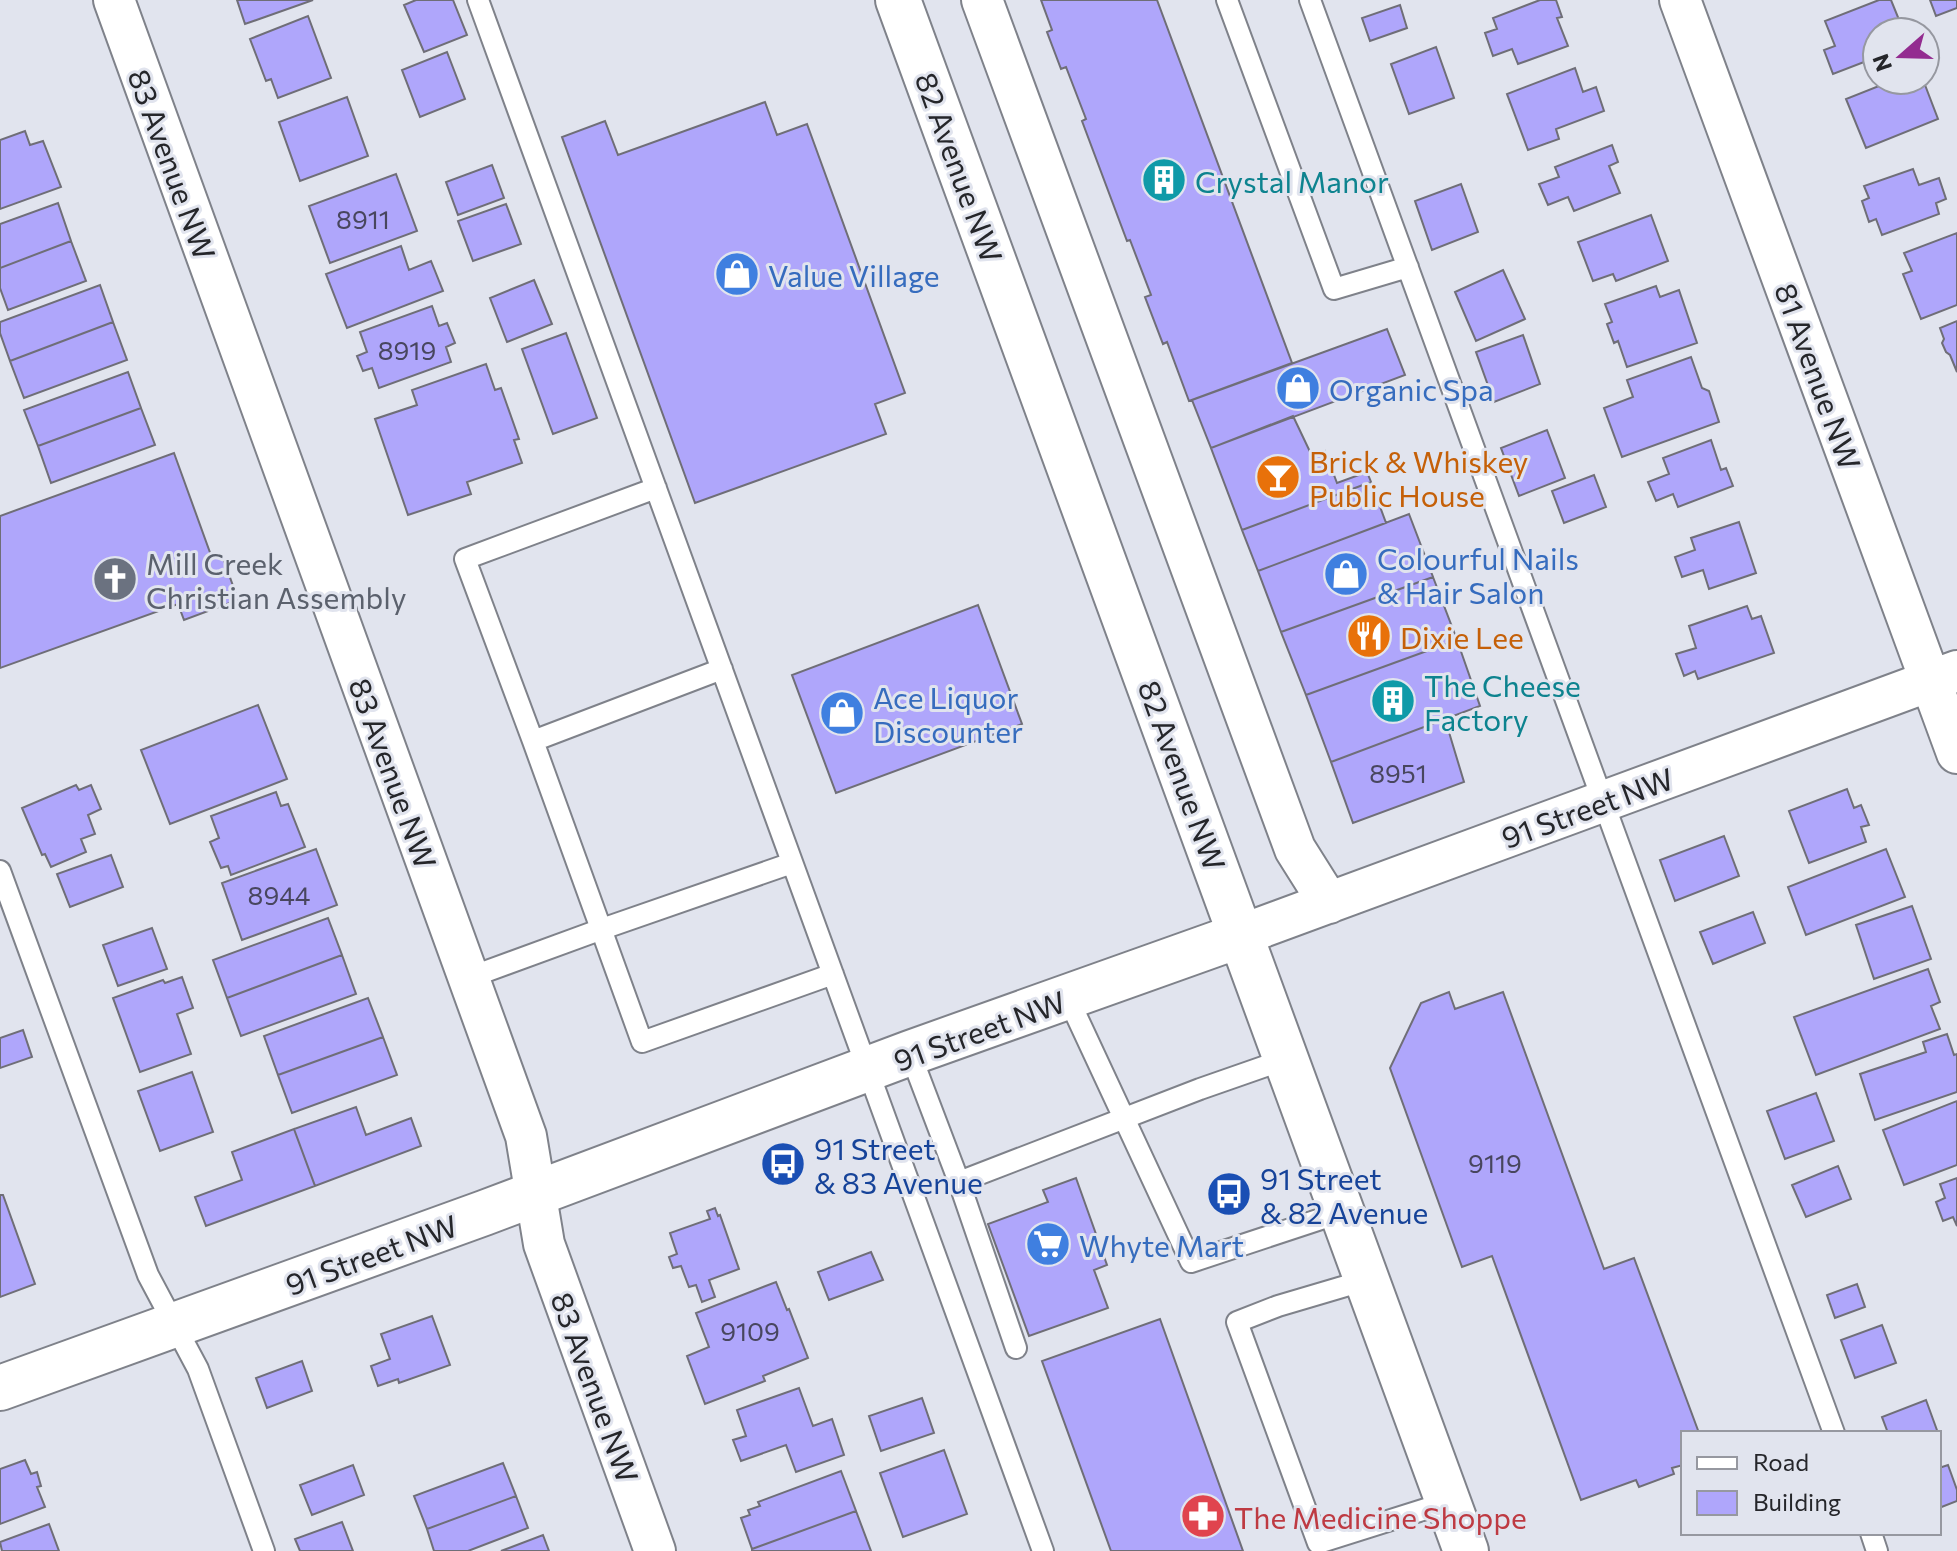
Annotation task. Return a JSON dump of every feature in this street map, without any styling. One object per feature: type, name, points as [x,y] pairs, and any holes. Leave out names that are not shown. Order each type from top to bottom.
[{"type":"main road","name":"82 Avenue NW","points":[[898,0],[1466,1551]]},
{"type":"main road","name":"91 Street NW","points":[[0,1388],[535,1194],[910,1053],[1241,935]]},
{"type":"street","name":"83 Avenue NW","points":[[114,0],[526,1136],[544,1244],[655,1551]]},
{"type":"street","points":[[982,0],[1295,849],[1329,903]]},
{"type":"street","name":"81 Avenue NW","points":[[1680,0],[1944,676],[1957,753]]},
{"type":"street","name":"91 Street NW","points":[[1241,935],[1944,676]]},
{"type":"lane","points":[[478,0],[1043,1551]]},
{"type":"lane","points":[[1227,0],[1334,289],[1408,267]]},
{"type":"lane","points":[[1310,0],[1833,1431]]},
{"type":"lane","points":[[656,488],[465,559],[642,1042],[833,974]]},
{"type":"lane","points":[[533,741],[722,669]]},
{"type":"lane","points":[[468,978],[792,863]]},
{"type":"lane","points":[[0,871],[148,1275],[198,1369],[264,1551]]},
{"type":"lane","points":[[1068,998],[1191,1262],[1342,1212]]},
{"type":"lane","points":[[910,1053],[959,1182],[1016,1348]]},
{"type":"lane","points":[[959,1182],[1286,1059]]},
{"type":"lane","points":[[1366,1280],[1278,1306],[1237,1322],[1318,1543],[1448,1502]]},
{"type":"building","points":[[237,0],[313,0],[245,24]]},
{"type":"building","points":[[416,0],[453,0],[467,35],[424,52],[404,5]]},
{"type":"building","name":"Crystal Manor","points":[[1041,0],[1157,0],[1292,363],[1189,401],[1167,342],[1163,344],[1145,297],[1151,295],[1130,240],[1127,241],[1082,121],[1086,119],[1066,67],[1061,69],[1047,32],[1052,30]]},
{"type":"building","points":[[1540,0],[1556,0],[1562,17],[1557,18],[1568,46],[1518,64],[1512,49],[1493,56],[1485,33],[1497,29],[1493,18]]},
{"type":"building","points":[[1879,0],[1891,0],[1898,16],[1861,16],[1861,63],[1833,74],[1824,50],[1835,46],[1825,21]]},
{"type":"building","points":[[1930,0],[1957,0],[1957,8],[1936,16]]},
{"type":"building","points":[[1400,5],[1407,28],[1370,41],[1362,18]]},
{"type":"building","points":[[308,16],[331,78],[278,98],[271,79],[266,81],[250,39]]},
{"type":"building","points":[[1436,47],[1454,98],[1409,114],[1391,64]]},
{"type":"building","points":[[447,52],[465,99],[420,117],[402,70]]},
{"type":"building","points":[[1575,68],[1583,92],[1596,87],[1604,111],[1556,129],[1559,139],[1528,150],[1507,94]]},
{"type":"building","points":[[1861,93],[1861,96],[1929,96],[1938,119],[1866,148],[1846,99]]},
{"type":"building","points":[[347,97],[368,156],[300,181],[279,122]]},
{"type":"building","name":"Value Village","points":[[765,102],[777,135],[807,124],[905,393],[875,404],[886,434],[695,503],[562,137],[605,121],[618,155]]},
{"type":"building","points":[[25,131],[30,145],[43,141],[61,187],[0,209],[0,140]]},
{"type":"building","points":[[1612,145],[1618,162],[1609,166],[1620,193],[1574,211],[1568,197],[1548,205],[1539,184],[1559,177],[1555,167]]},
{"type":"building","points":[[492,165],[504,198],[458,215],[446,182]]},
{"type":"building","points":[[1913,169],[1919,185],[1939,178],[1946,199],[1936,203],[1939,214],[1882,235],[1876,219],[1869,222],[1862,201],[1869,198],[1864,186]]},
{"type":"building","points":[[396,174],[417,231],[330,263],[309,206]]},
{"type":"building","points":[[1461,184],[1478,232],[1432,250],[1415,201]]},
{"type":"building","points":[[58,203],[71,241],[0,268],[0,224]]},
{"type":"building","points":[[506,204],[521,244],[473,261],[458,221]]},
{"type":"building","points":[[1651,215],[1668,261],[1616,281],[1613,274],[1593,281],[1578,242]]},
{"type":"building","points":[[1957,233],[1957,305],[1921,319],[1903,274],[1912,271],[1904,253]]},
{"type":"building","points":[[71,241],[86,281],[8,310],[0,288],[0,268]]},
{"type":"building","points":[[401,246],[409,270],[431,261],[443,291],[347,328],[326,274]]},
{"type":"building","points":[[1503,270],[1525,319],[1476,341],[1455,292]]},
{"type":"building","points":[[534,280],[552,324],[507,342],[490,298]]},
{"type":"building","points":[[100,285],[113,322],[10,361],[0,333],[0,322]]},
{"type":"building","points":[[1656,286],[1660,297],[1679,290],[1697,343],[1627,367],[1618,341],[1614,343],[1607,324],[1612,322],[1605,304]]},
{"type":"building","points":[[432,306],[439,326],[447,323],[455,343],[446,347],[451,362],[379,388],[372,368],[363,371],[357,356],[367,352],[360,332]]},
{"type":"building","points":[[1957,321],[1957,372],[1942,343],[1944,339],[1940,328]]},
{"type":"building","points":[[113,322],[127,360],[24,398],[10,361]]},
{"type":"building","name":"Organic Spa","points":[[1387,329],[1405,375],[1211,448],[1192,400]]},
{"type":"building","points":[[566,333],[597,418],[553,434],[522,349]]},
{"type":"building","points":[[1523,335],[1540,384],[1494,402],[1476,352]]},
{"type":"building","points":[[1691,357],[1702,388],[1709,391],[1719,422],[1622,457],[1604,408],[1633,397],[1627,380]]},
{"type":"building","points":[[486,364],[495,390],[501,388],[519,439],[514,440],[522,463],[467,482],[471,494],[408,515],[375,419],[417,405],[412,390]]},
{"type":"building","points":[[128,372],[141,408],[38,446],[24,410]]},
{"type":"building","points":[[141,408],[155,445],[51,483],[38,446]]},
{"type":"building","name":"Brick & Whiskey Public House","points":[[1293,416],[1312,456],[1325,451],[1337,483],[1367,472],[1371,482],[1242,530],[1211,448]]},
{"type":"building","points":[[1547,430],[1565,478],[1519,496],[1501,448]]},
{"type":"building","points":[[1711,440],[1721,470],[1726,468],[1733,486],[1678,507],[1673,494],[1656,501],[1648,482],[1669,474],[1663,458]]},
{"type":"building","name":"Mill Creek Christian Assembly","points":[[174,453],[212,558],[222,555],[238,600],[184,620],[178,604],[0,668],[0,516]]},
{"type":"building","points":[[1594,475],[1606,507],[1564,523],[1552,491]]},
{"type":"building","points":[[1371,482],[1386,523],[1258,571],[1242,530]]},
{"type":"building","name":"Colourful Nails & Hair Salon","points":[[1409,514],[1433,577],[1281,632],[1258,571]]},
{"type":"building","points":[[1739,522],[1756,573],[1709,589],[1703,570],[1682,577],[1675,557],[1695,550],[1691,538]]},
{"type":"building","name":"Dixie Lee","points":[[1433,577],[1457,640],[1306,695],[1281,632]]},
{"type":"building","points":[[978,605],[1022,724],[836,793],[792,675]]},
{"type":"building","points":[[1747,606],[1752,619],[1761,616],[1774,653],[1698,679],[1695,671],[1684,676],[1676,654],[1696,648],[1689,626]]},
{"type":"building","name":"The Cheese Factory","points":[[1457,640],[1480,706],[1331,762],[1306,695]]},
{"type":"building","points":[[258,705],[287,779],[170,824],[141,750]]},
{"type":"building","points":[[1445,719],[1464,782],[1353,823],[1331,762]]},
{"type":"building","points":[[76,785],[79,790],[91,785],[101,809],[88,815],[95,834],[81,839],[86,852],[51,867],[45,854],[42,855],[22,808]]},
{"type":"building","points":[[1847,789],[1854,808],[1861,805],[1869,825],[1861,827],[1866,842],[1809,863],[1789,811]]},
{"type":"building","points":[[276,792],[281,806],[288,804],[305,847],[231,875],[228,866],[221,868],[210,842],[219,838],[211,816]]},
{"type":"building","points":[[1724,836],[1739,876],[1675,901],[1660,860]]},
{"type":"building","points":[[316,849],[337,905],[242,940],[222,883]]},
{"type":"building","points":[[1886,849],[1905,897],[1806,935],[1788,887]]},
{"type":"building","points":[[111,855],[123,887],[70,907],[57,874]]},
{"type":"building","points":[[1912,906],[1931,959],[1874,979],[1856,925]]},
{"type":"building","points":[[1753,912],[1765,943],[1713,964],[1700,932]]},
{"type":"building","points":[[328,918],[342,955],[227,998],[213,960]]},
{"type":"building","points":[[152,928],[167,969],[118,986],[103,945]]},
{"type":"building","points":[[342,955],[356,994],[241,1036],[227,998]]},
{"type":"building","points":[[1928,969],[1940,1002],[1931,1006],[1940,1029],[1816,1075],[1794,1017]]},
{"type":"building","points":[[182,977],[193,1008],[177,1014],[191,1054],[140,1072],[113,998],[163,980],[165,983]]},
{"type":"building","points":[[1449,992],[1455,1009],[1503,992],[1604,1269],[1634,1258],[1698,1431],[1681,1431],[1681,1466],[1672,1468],[1674,1474],[1639,1487],[1636,1480],[1581,1500],[1492,1256],[1462,1267],[1390,1068],[1421,1003]]},
{"type":"building","points":[[368,998],[383,1037],[278,1075],[264,1036]]},
{"type":"building","points":[[23,1030],[32,1057],[0,1068],[0,1038]]},
{"type":"building","points":[[1947,1034],[1954,1055],[1957,1054],[1957,1092],[1875,1120],[1860,1074],[1926,1052],[1923,1042]]},
{"type":"building","points":[[383,1037],[397,1075],[292,1113],[278,1075]]},
{"type":"building","points":[[192,1072],[213,1132],[160,1151],[138,1091]]},
{"type":"building","points":[[1816,1093],[1834,1141],[1785,1159],[1767,1111]]},
{"type":"building","points":[[1957,1101],[1957,1165],[1904,1185],[1883,1130]]},
{"type":"building","points":[[356,1107],[366,1135],[411,1118],[421,1146],[315,1186],[294,1129]]},
{"type":"building","points":[[294,1129],[315,1186],[206,1226],[195,1197],[242,1180],[232,1152]]},
{"type":"building","points":[[1838,1166],[1851,1199],[1806,1217],[1792,1185]]},
{"type":"building","name":"Whyte Mart","points":[[1076,1178],[1107,1265],[1094,1270],[1108,1308],[1029,1336],[988,1224],[1048,1202],[1043,1190]]},
{"type":"building","points":[[1957,1178],[1957,1226],[1953,1217],[1943,1221],[1936,1202],[1945,1198],[1940,1184]]},
{"type":"building","points":[[0,1195],[3,1195],[35,1284],[0,1297]]},
{"type":"building","points":[[715,1208],[739,1269],[709,1280],[715,1297],[702,1302],[696,1285],[689,1287],[681,1266],[673,1268],[669,1257],[677,1254],[670,1233],[710,1219],[707,1211]]},
{"type":"building","points":[[871,1252],[883,1280],[829,1300],[818,1272]]},
{"type":"building","points":[[776,1282],[808,1358],[763,1376],[765,1381],[705,1404],[687,1356],[709,1347],[696,1313]]},
{"type":"building","points":[[1857,1284],[1865,1307],[1835,1318],[1827,1295]]},
{"type":"building","points":[[432,1316],[450,1365],[399,1383],[398,1379],[378,1386],[371,1366],[390,1359],[381,1334]]},
{"type":"building","points":[[1160,1319],[1243,1551],[1111,1551],[1042,1361]]},
{"type":"building","points":[[1882,1325],[1896,1363],[1855,1378],[1841,1340]]},
{"type":"building","points":[[302,1361],[312,1391],[267,1408],[256,1378]]},
{"type":"building","points":[[799,1388],[813,1426],[832,1419],[844,1455],[796,1472],[786,1445],[741,1461],[733,1440],[746,1436],[737,1410]]},
{"type":"building","points":[[922,1398],[934,1433],[881,1451],[869,1416]]},
{"type":"building","points":[[1926,1400],[1937,1431],[1887,1431],[1882,1417]]},
{"type":"building","points":[[944,1450],[967,1514],[903,1537],[880,1473]]},
{"type":"building","points":[[25,1460],[31,1474],[37,1472],[41,1486],[37,1487],[45,1507],[0,1524],[0,1469]]},
{"type":"building","points":[[503,1463],[516,1496],[427,1529],[414,1496]]},
{"type":"building","points":[[353,1465],[364,1495],[312,1515],[300,1485]]},
{"type":"building","points":[[1948,1465],[1957,1490],[1957,1501],[1941,1507],[1941,1467]]},
{"type":"building","points":[[841,1471],[856,1511],[752,1549],[741,1518],[750,1515],[748,1510],[760,1506],[758,1502]]},
{"type":"building","points":[[516,1496],[528,1528],[468,1551],[434,1551],[427,1529]]},
{"type":"building","points":[[856,1511],[871,1551],[752,1551],[752,1549]]},
{"type":"building","points":[[342,1522],[353,1551],[300,1551],[295,1539]]},
{"type":"building","points":[[49,1524],[59,1551],[2,1551],[0,1542]]},
{"type":"building","points":[[543,1535],[549,1551],[501,1551]]},
{"type":"place","name":"Crystal Manor","points":[[1164,180]]},
{"type":"place","name":"Value Village","points":[[737,274]]},
{"type":"place","name":"Organic Spa","points":[[1298,388]]},
{"type":"place","name":"Brick & Whiskey Public House","points":[[1278,477]]},
{"type":"place","name":"Colourful Nails & Hair Salon","points":[[1346,574]]},
{"type":"place","name":"Mill Creek Christian Assembly","points":[[115,579]]},
{"type":"place","name":"Dixie Lee","points":[[1369,636]]},
{"type":"place","name":"The Cheese Factory","points":[[1393,701]]},
{"type":"place","name":"Ace Liquor Discounter","points":[[842,713]]},
{"type":"place","name":"91 Street & 83 Avenue","points":[[783,1164]]},
{"type":"place","name":"91 Street & 82 Avenue","points":[[1229,1194]]},
{"type":"place","name":"Whyte Mart","points":[[1048,1244]]},
{"type":"place","name":"The Medicine Shoppe","points":[[1203,1516]]}]
